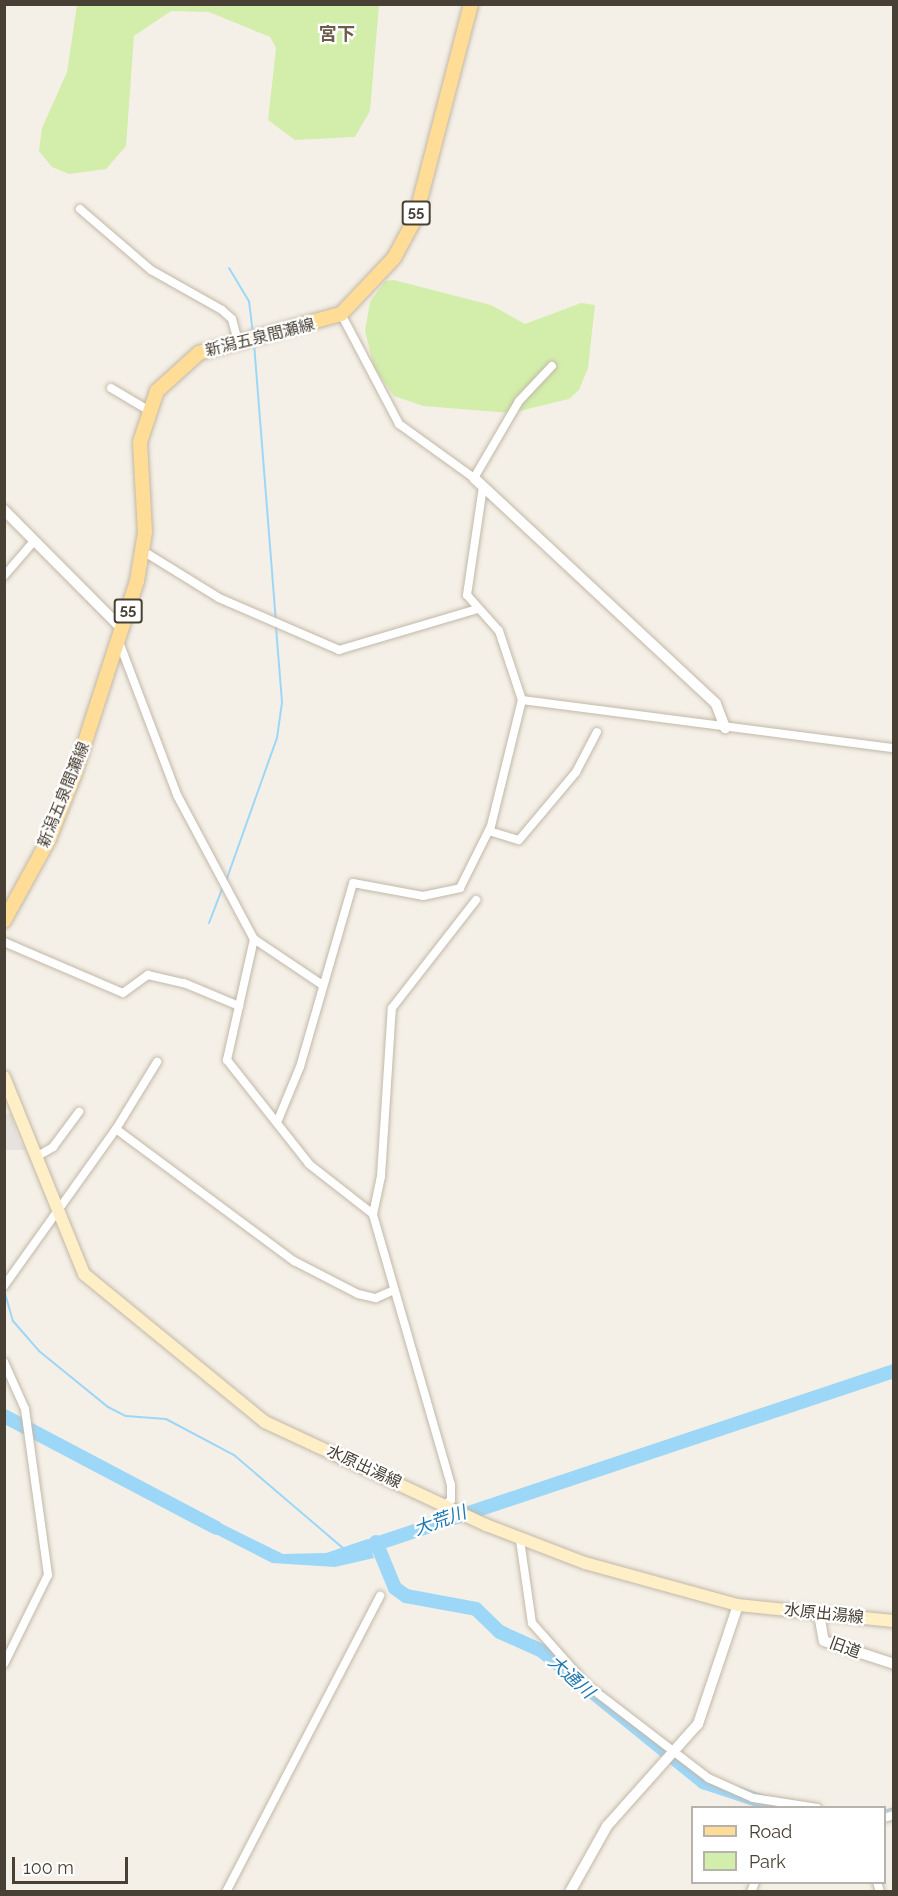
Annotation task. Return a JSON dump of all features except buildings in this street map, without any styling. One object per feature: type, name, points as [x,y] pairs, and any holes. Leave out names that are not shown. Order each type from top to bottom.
[{"type":"main road","name":"55","points":[[341,314],[409,235],[471,4]]},
{"type":"main road","name":"新潟五泉間瀬線","points":[[4,921],[49,839],[120,636],[143,552],[140,442],[148,410],[172,373],[199,353],[341,314]]},
{"type":"main road","name":"水原出湯線","points":[[4,1077],[55,1211],[84,1274],[236,1402],[265,1422],[520,1540],[738,1605],[894,1621]]},
{"type":"street","points":[[80,209],[151,270],[222,310],[248,339]]},
{"type":"street","points":[[341,314],[393,416],[474,478],[716,704],[725,728]]},
{"type":"street","points":[[474,478],[519,401],[552,366]]},
{"type":"street","points":[[111,388],[148,410]]},
{"type":"street","points":[[278,1120],[300,1067],[321,984],[353,883],[423,896],[460,888],[489,831],[522,700],[499,631],[477,609],[467,595],[483,487]]},
{"type":"street","points":[[4,510],[120,636],[164,765],[222,888],[254,939],[321,984]]},
{"type":"street","points":[[4,576],[34,541]]},
{"type":"street","points":[[143,552],[276,625],[339,650],[477,609]]},
{"type":"street","points":[[522,700],[894,748]]},
{"type":"street","points":[[489,831],[519,840],[576,772],[597,732]]},
{"type":"street","points":[[449,1506],[452,1500],[451,1485],[373,1214],[381,1176],[390,1014],[476,900]]},
{"type":"street","points":[[254,939],[227,1060],[278,1120],[309,1164],[373,1214]]},
{"type":"street","points":[[4,942],[123,993],[148,975],[184,982],[239,1006]]},
{"type":"street","points":[[5,1285],[55,1211],[116,1129],[157,1062]]},
{"type":"street","points":[[36,1157],[53,1147],[79,1112]]},
{"type":"street","points":[[116,1129],[294,1261],[370,1298],[394,1290]]},
{"type":"street","points":[[4,1362],[25,1409],[47,1586],[4,1664]]},
{"type":"street","points":[[520,1540],[528,1613],[543,1641],[596,1692],[729,1789],[808,1806]]},
{"type":"street","points":[[226,1892],[380,1596]]},
{"type":"street","points":[[570,1892],[607,1826],[676,1752],[698,1724],[738,1605]]},
{"type":"street","name":"旧道","points":[[819,1614],[824,1641],[894,1664]]},
{"type":"green space","points":[[77,5],[379,5],[370,111],[355,137],[295,140],[268,120],[276,48],[270,37],[209,12],[171,11],[134,36],[126,146],[106,169],[69,174],[52,167],[39,151],[42,128],[67,72]]},
{"type":"green space","points":[[394,280],[491,305],[525,324],[581,303],[595,305],[588,368],[579,390],[569,399],[511,413],[423,406],[394,396],[374,367],[365,331],[370,302],[385,281]]},
{"type":"shaded area","points":[[11,1113],[19,1140],[26,1150],[5,1150],[5,1114]]},
{"type":"water","points":[[204,1515],[283,1554],[326,1553],[368,1539],[374,1558],[335,1567],[272,1563],[198,1525]]},
{"type":"waterway","points":[[229,268],[249,301],[253,334]]},
{"type":"waterway","points":[[254,343],[276,621]]},
{"type":"waterway","points":[[226,881],[277,738],[282,702],[276,627]]},
{"type":"waterway","points":[[209,923],[223,886]]},
{"type":"waterway","points":[[4,1290],[13,1321],[39,1351],[108,1407],[126,1416],[166,1419],[234,1455],[343,1548]]},
{"type":"waterway","name":"大荒川","points":[[352,1552],[894,1371]]},
{"type":"waterway","name":"大荒川","points":[[4,1416],[216,1528]]},
{"type":"waterway","name":"大通川","points":[[376,1542],[395,1588],[406,1596],[476,1609],[500,1632],[542,1651],[703,1782],[776,1806]]},
{"type":"waterway","name":"大通川","points":[[886,1810],[894,1808]]},
{"type":"district","name":"宮下","points":[[337,34]]}]
